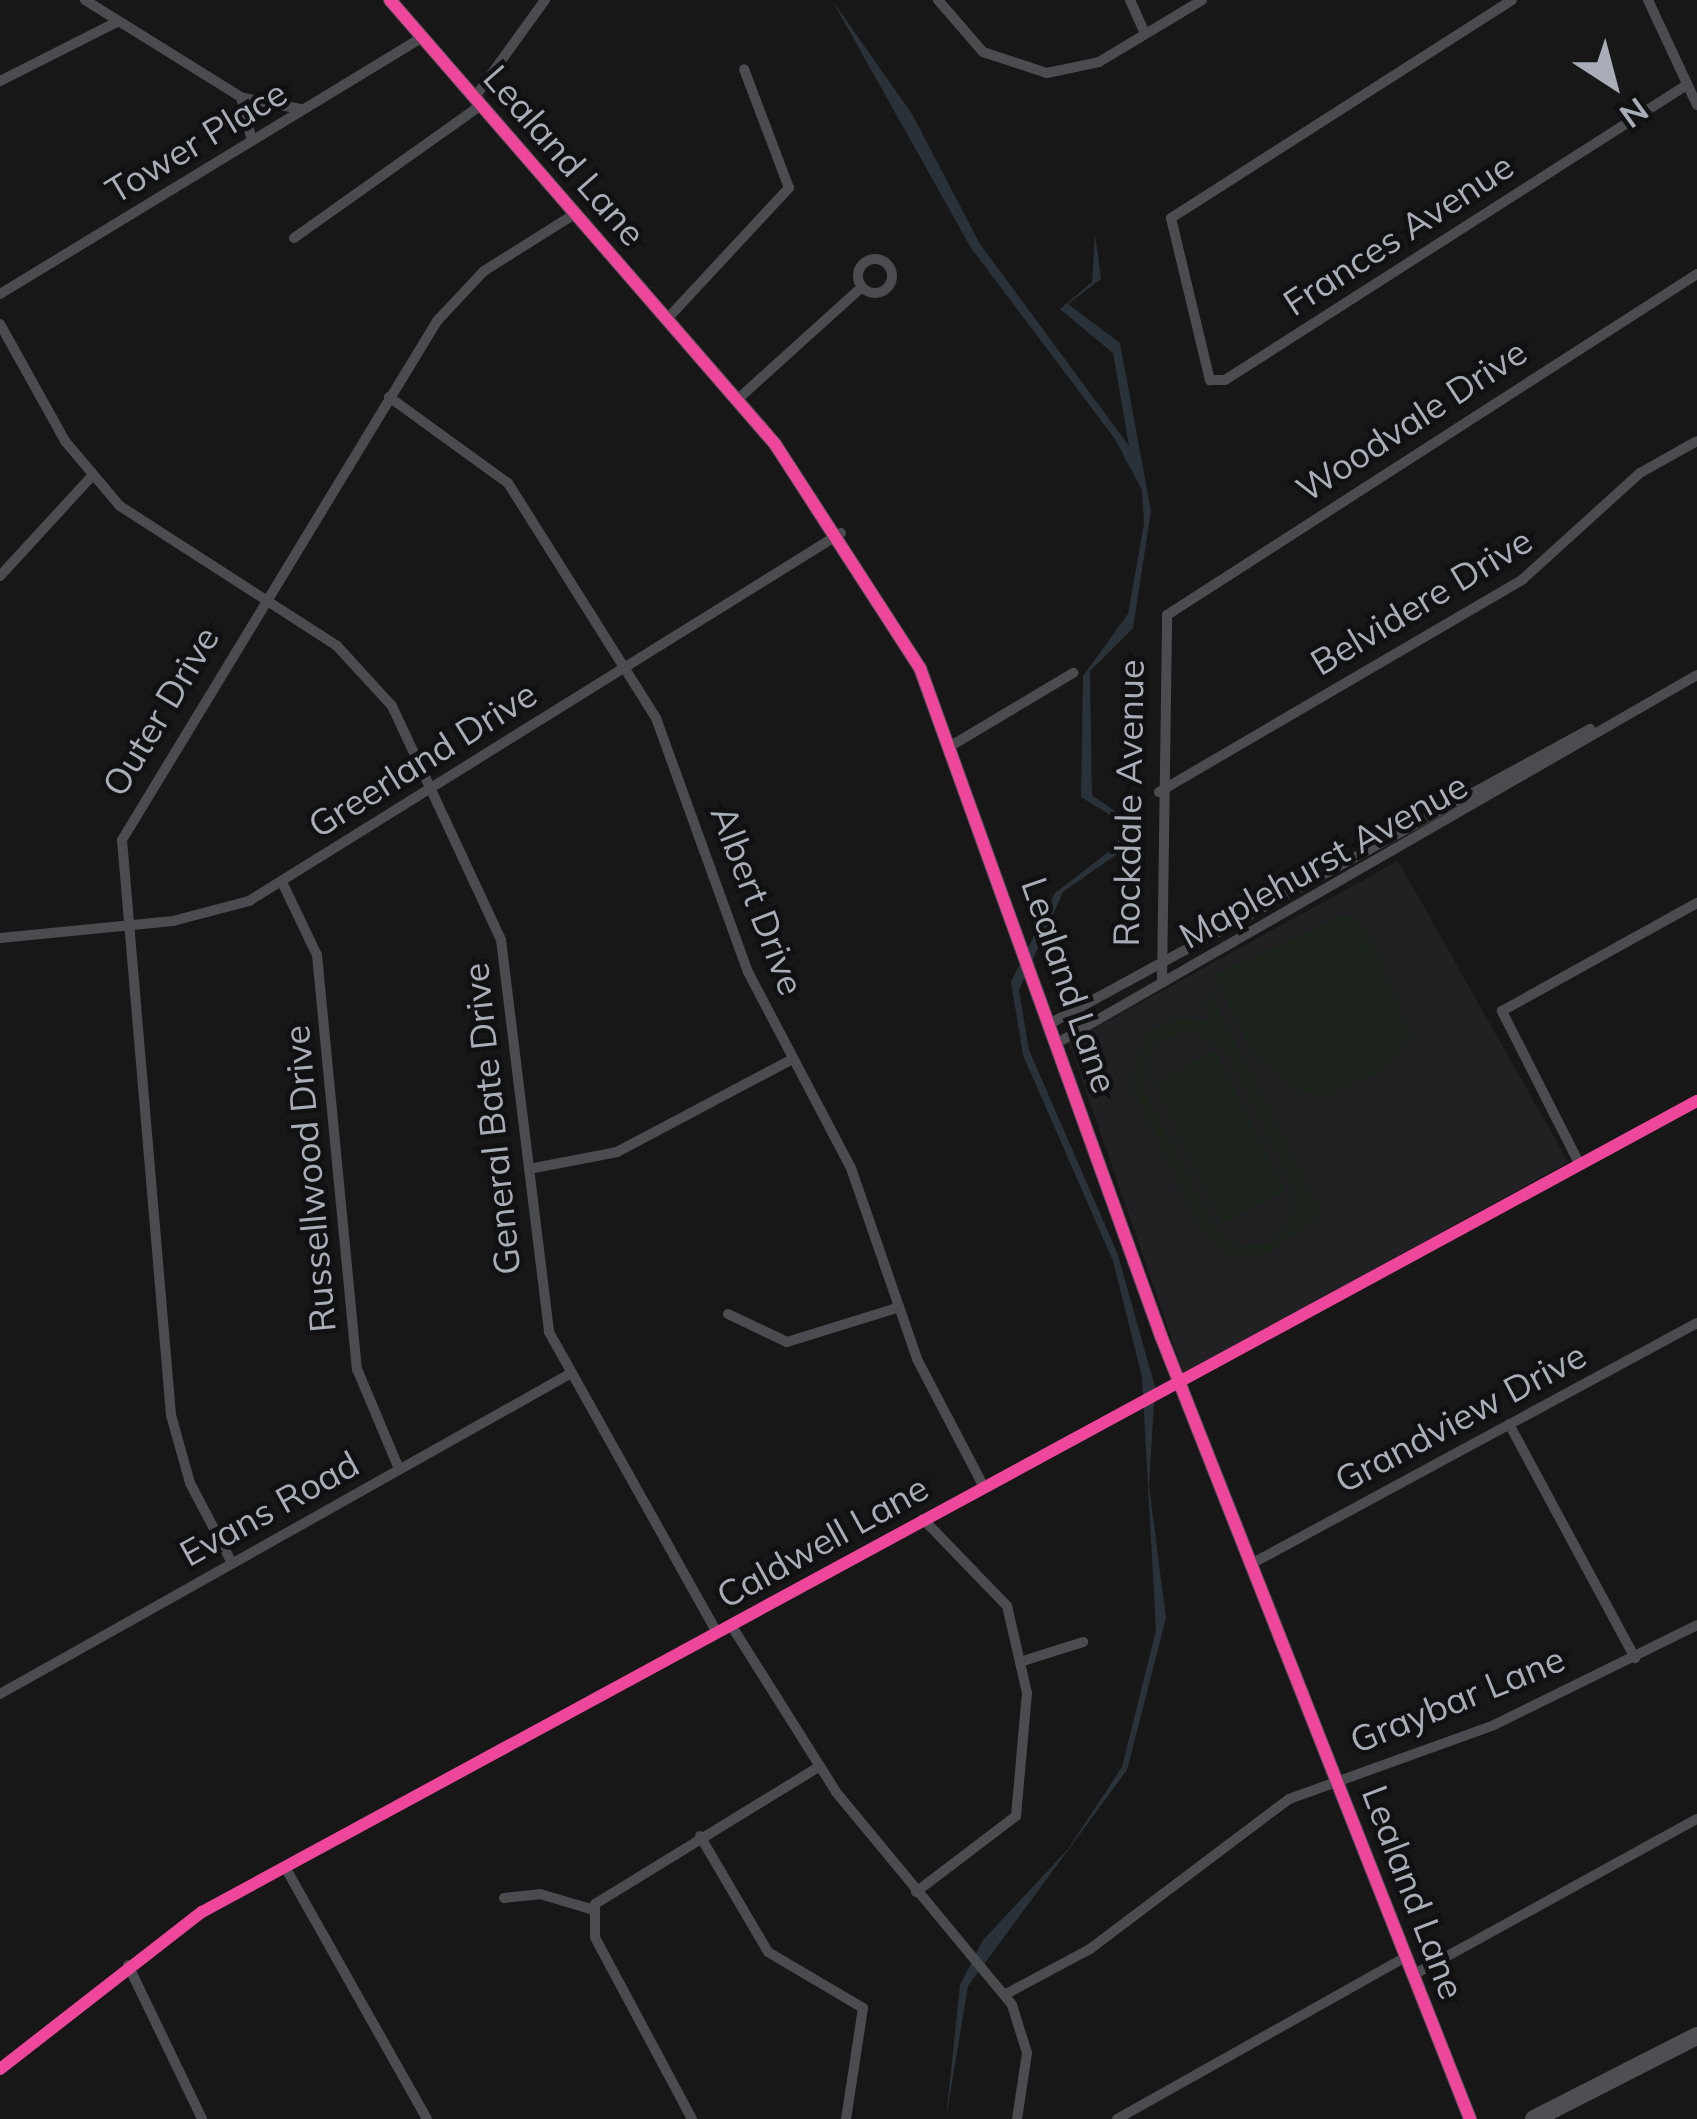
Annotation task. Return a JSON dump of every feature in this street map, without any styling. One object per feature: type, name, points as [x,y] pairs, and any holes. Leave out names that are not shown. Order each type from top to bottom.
[{"type":"main road","points":[[1534,2119],[1697,2036]]},
{"type":"street","points":[[85,0],[241,97],[307,109]]},
{"type":"street","name":"Lealand Lane","points":[[391,0],[738,399],[842,533],[954,744],[1179,1383],[1470,2119]]},
{"type":"street","points":[[294,238],[478,101],[545,0]]},
{"type":"street","points":[[938,0],[972,44],[1026,71],[1090,65],[1202,0]]},
{"type":"street","points":[[1130,0],[1145,34]]},
{"type":"street","name":"Frances Avenue","points":[[1512,0],[1168,224],[1205,373],[1225,380],[1685,86]]},
{"type":"street","points":[[1648,0],[1697,105]]},
{"type":"street","points":[[0,80],[117,22]]},
{"type":"street","name":"Tower Place","points":[[0,294],[422,37]]},
{"type":"street","points":[[668,318],[797,184],[744,69]]},
{"type":"street","points":[[241,97],[252,141]]},
{"type":"street","name":"Outer Drive","points":[[232,1563],[185,1471],[171,1415],[124,926],[126,827],[262,599],[389,397],[463,290],[576,213]]},
{"type":"street","name":"Woodvale Drive","points":[[1162,623],[1697,274]]},
{"type":"street","points":[[738,399],[862,287]]},
{"type":"street","name":"General Bate Drive","points":[[0,324],[92,476],[140,523],[362,668],[432,788],[501,940],[544,1315],[568,1375],[717,1632]]},
{"type":"street","name":"Albert Drive","points":[[389,397],[508,483],[665,737],[748,972],[856,1180],[897,1308],[984,1487]]},
{"type":"street","name":"Belvidere Drive","points":[[1160,792],[1523,579],[1640,472],[1697,441]]},
{"type":"street","points":[[0,576],[92,476]]},
{"type":"street","name":"Greerland Drive","points":[[0,938],[220,913],[281,882],[842,533]]},
{"type":"street","name":"Rockdale Avenue","points":[[1162,623],[1156,965],[1162,983]]},
{"type":"street","points":[[954,744],[1072,673]]},
{"type":"street","name":"Maplehurst Avenue","points":[[1053,1022],[1697,676]]},
{"type":"street","name":"Maplehurst Avenue","points":[[1059,1042],[1462,819],[1610,722]]},
{"type":"street","name":"Russellwood Drive","points":[[281,882],[316,955],[357,1369],[399,1469]]},
{"type":"street","points":[[1580,1165],[1502,1011],[1697,903]]},
{"type":"street","points":[[529,1169],[616,1152],[793,1059]]},
{"type":"street","name":"Caldwell Lane","points":[[0,2069],[128,1965],[285,1867],[1697,1101]]},
{"type":"street","points":[[728,1314],[787,1342],[897,1308]]},
{"type":"street","name":"Grandview Drive","points":[[1251,1564],[1697,1323]]},
{"type":"street","name":"Evans Road","points":[[0,1694],[568,1375]]},
{"type":"street","points":[[1508,1424],[1635,1658]]},
{"type":"street","points":[[916,1892],[1016,1816],[1026,1660],[1001,1597],[923,1520]]},
{"type":"street","points":[[730,1624],[819,1767],[916,1892],[1006,1994],[1026,2042],[1017,2119]]},
{"type":"street","name":"Graybar Lane","points":[[1006,1994],[1090,1949],[1259,1816],[1338,1778],[1494,1725],[1697,1625]]},
{"type":"street","points":[[1026,1660],[1083,1642]]},
{"type":"street","points":[[692,2119],[595,1937],[594,1910],[607,1887],[819,1767]]},
{"type":"street","points":[[1413,1975],[1697,1819]]},
{"type":"street","points":[[700,1836],[768,1952],[863,2008],[846,2119]]},
{"type":"street","points":[[285,1867],[428,2119]]},
{"type":"street","points":[[504,1898],[534,1893],[594,1910]]},
{"type":"street","points":[[1117,2119],[1406,1957]]},
{"type":"street","points":[[128,1965],[202,2119]]},
{"type":"shaded area","points":[[832,0],[912,114],[980,244],[1129,446],[1113,353],[1060,309],[1092,282],[1095,234],[1101,279],[1068,304],[1120,343],[1151,511],[1133,628],[1090,671],[1092,795],[1133,824],[1120,852],[1063,892],[1019,990],[1029,1050],[1118,1255],[1155,1387],[1149,1486],[1166,1618],[1127,1770],[968,1986],[946,2119],[960,1985],[983,1940],[1068,1849],[1122,1767],[1156,1630],[1142,1377],[1113,1261],[1023,1055],[1011,982],[1055,893],[1115,847],[1126,825],[1081,797],[1083,676],[1128,614],[1144,524],[1142,490],[1115,439],[971,248]]},
{"type":"shaded area","points":[[1398,861],[1568,1162],[1184,1374],[1069,1042]]},
{"type":"shaded area","points":[[1345,914],[1368,931],[1412,1036],[1381,1071],[1324,1097],[1299,1092],[1251,1052],[1213,976]]},
{"type":"shaded area","points":[[1212,995],[1322,1215],[1260,1259],[1228,1255],[1205,1236],[1131,1087],[1144,1035],[1176,1017],[1210,1021],[1201,1000]],"holes":[[[1189,1029],[1226,1051],[1294,1189],[1293,1218],[1270,1243],[1239,1246],[1216,1230],[1146,1092],[1150,1048]]]},
{"type":"shaded area","points":[[1216,1051],[1286,1192],[1223,1224],[1153,1083]]},
{"type":"cycle path","points":[[390,0],[775,444],[920,668],[1161,1336],[1470,2119]]},
{"type":"cycle path","points":[[0,2069],[202,1912],[1697,1101]]}]
